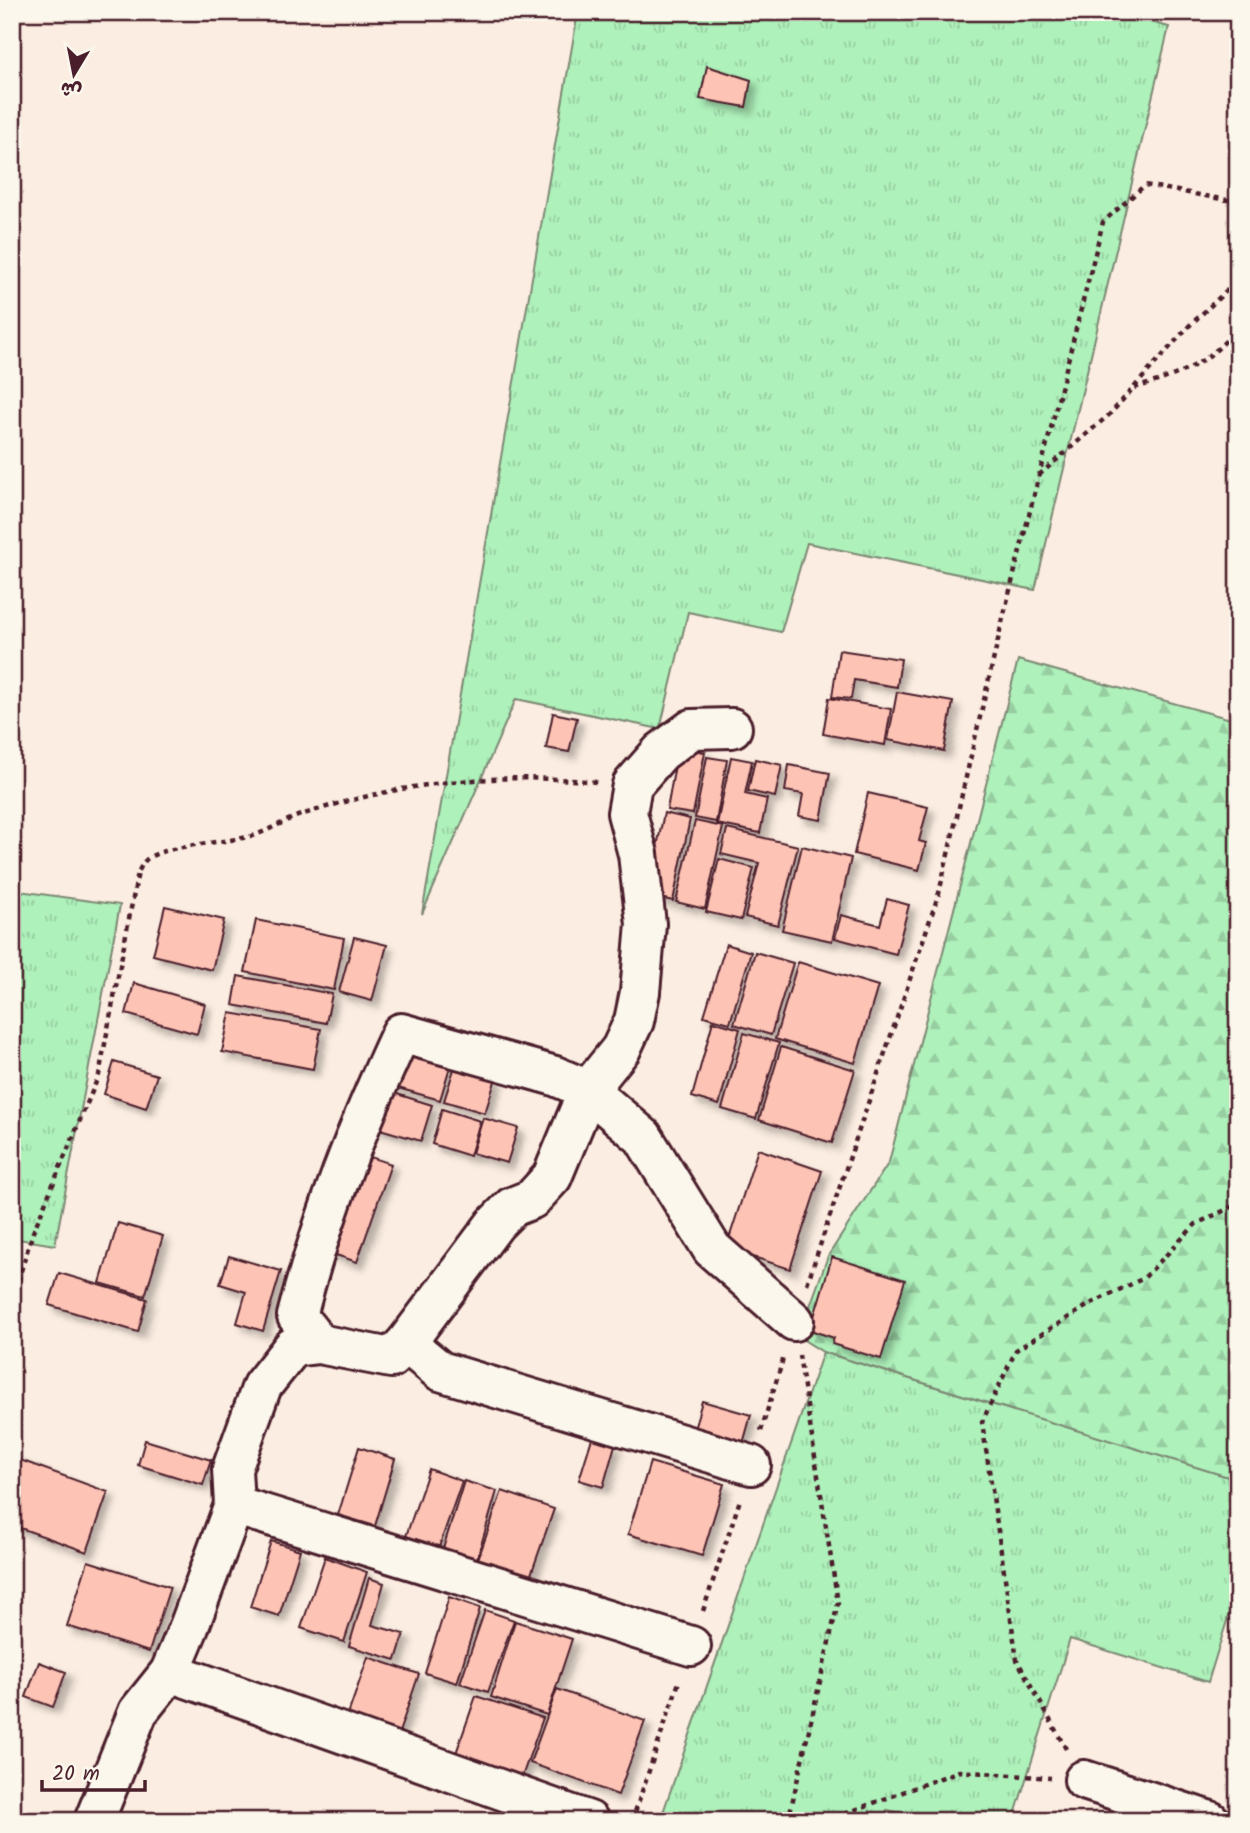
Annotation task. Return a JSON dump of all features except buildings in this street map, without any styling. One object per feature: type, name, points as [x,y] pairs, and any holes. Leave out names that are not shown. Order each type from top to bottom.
[{"type":"street","points":[[94,1821],[138,1712],[170,1672],[234,1505],[232,1469],[262,1386],[293,1347],[319,1344],[391,1357],[406,1343],[495,1224],[512,1207],[532,1199],[552,1177],[589,1090],[621,1049],[634,1021],[640,992],[646,924],[638,854],[627,813],[632,785],[662,752],[692,729],[732,728]]},
{"type":"street","points":[[319,1344],[297,1316],[317,1237],[361,1120],[401,1033],[555,1076],[589,1090],[643,1137],[712,1249],[794,1321]]},
{"type":"street","points":[[406,1343],[440,1371],[751,1465]]},
{"type":"street","points":[[234,1505],[691,1646]]},
{"type":"street","points":[[170,1672],[589,1821]]},
{"type":"street","points":[[1084,1780],[1210,1821]]},
{"type":"path","points":[[632,1821],[751,1465],[794,1321],[939,893],[1039,475],[1103,222],[1145,185],[1238,202]]},
{"type":"path","points":[[1039,475],[1110,414],[1189,326],[1238,280]]},
{"type":"path","points":[[1133,388],[1182,374],[1224,345],[1238,326]]},
{"type":"path","points":[[12,1300],[33,1232],[99,1075],[138,872],[147,859],[185,847],[254,835],[302,814],[402,787],[438,781],[523,778],[632,785]]},
{"type":"path","points":[[1084,1780],[1017,1660],[982,1422],[1016,1350],[1092,1303],[1144,1278],[1196,1224],[1238,1204]]},
{"type":"path","points":[[788,1821],[838,1603],[794,1321]]},
{"type":"path","points":[[838,1821],[847,1813],[959,1771],[1084,1780]]},
{"type":"green space","points":[[578,12],[1114,12],[1169,27],[1035,590],[807,543],[781,632],[688,612],[660,729],[516,699],[422,914]]},
{"type":"green space","points":[[1018,660],[1238,721],[1238,1480],[823,1352],[799,1337],[828,1256],[889,1162]]},
{"type":"green space","points":[[12,890],[120,905],[55,1245],[12,1238]]},
{"type":"green space","points":[[823,1352],[1238,1480],[1238,1598],[1234,1598],[1208,1682],[1070,1639],[1013,1821],[940,1821],[887,1810],[882,1821],[660,1821]]}]
